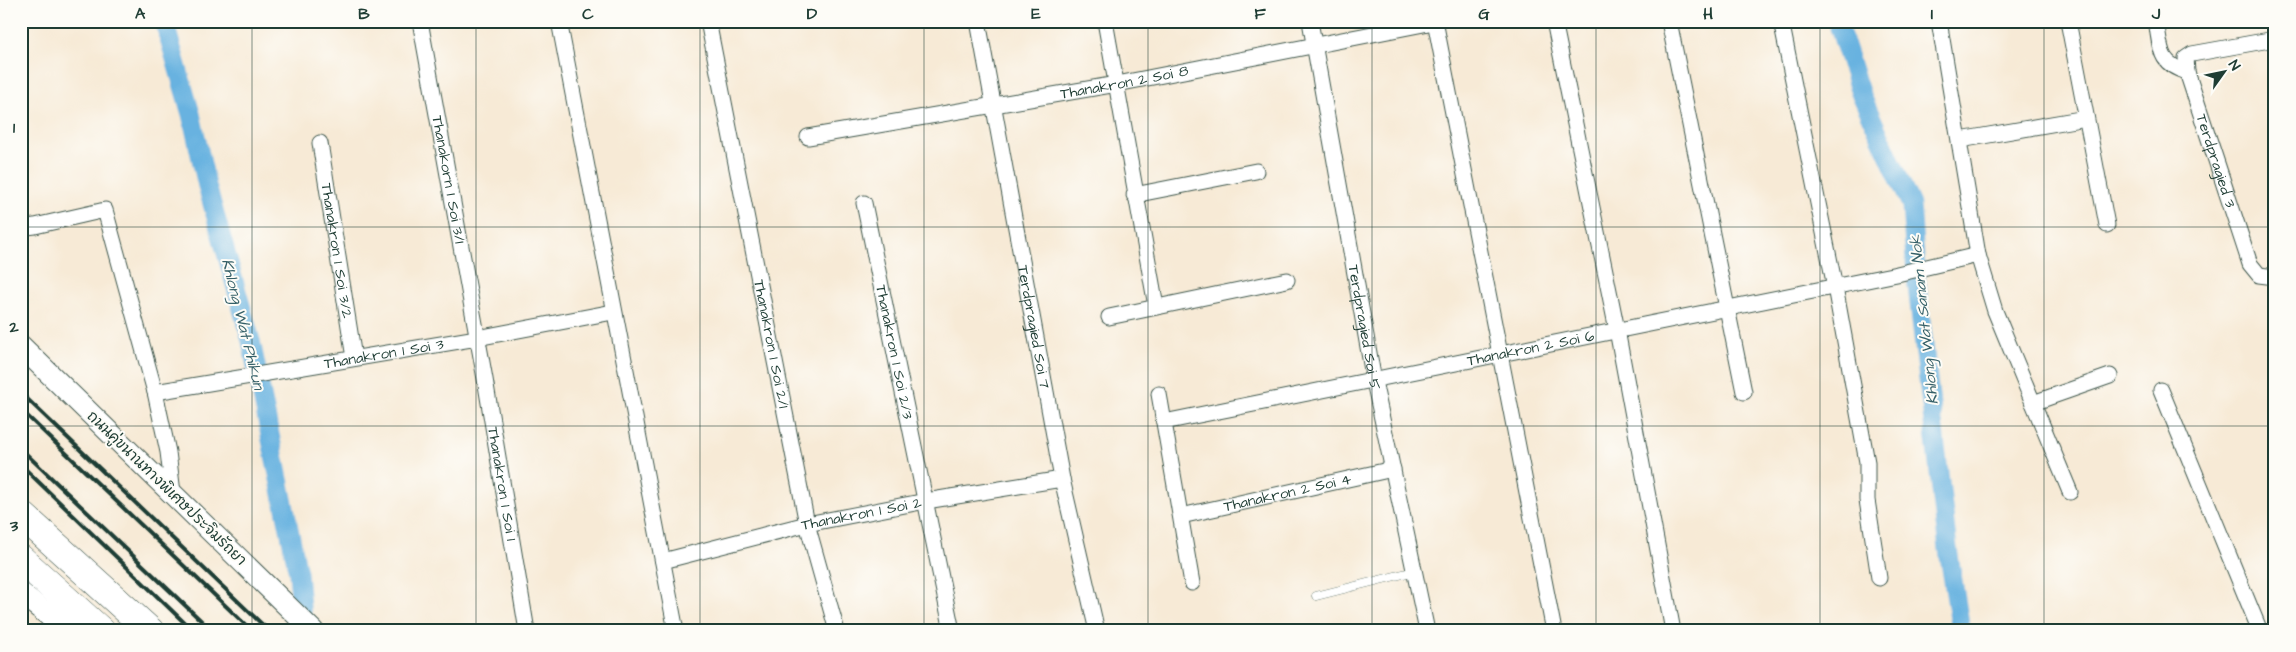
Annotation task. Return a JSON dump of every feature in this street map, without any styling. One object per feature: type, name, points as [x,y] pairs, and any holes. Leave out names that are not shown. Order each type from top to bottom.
[{"type":"highway","points":[[21,514],[150,631]]},
{"type":"highway","points":[[21,559],[101,631]]},
{"type":"main road","name":"ถนนคู่ขนานทางพิเศษประจิมรัถยา","points":[[21,346],[314,631]]},
{"type":"main road","points":[[21,593],[56,627]]},
{"type":"street","name":"Thanakorn 1 Soi 3/1","points":[[420,21],[477,338]]},
{"type":"street","points":[[559,21],[613,312],[676,631]]},
{"type":"street","name":"Thanakron 1 Soi 2/1","points":[[708,21],[734,164],[807,524],[837,631]]},
{"type":"street","name":"Terdpragied Soi 7","points":[[978,21],[1062,479],[1097,631]]},
{"type":"street","points":[[1104,21],[1117,84],[1134,196],[1156,306]]},
{"type":"street","name":"Terdpragied Soi 5","points":[[1310,21],[1374,381],[1427,631]]},
{"type":"street","points":[[1554,21],[1617,330],[1673,631]]},
{"type":"street","points":[[1669,21],[1744,392]]},
{"type":"street","points":[[1781,21],[1835,287],[1866,462],[1868,500],[1879,578]]},
{"type":"street","points":[[1939,21],[1978,255],[1995,311],[2070,492]]},
{"type":"street","points":[[2068,21],[2107,225]]},
{"type":"street","points":[[2156,21],[2166,60],[2173,68],[2188,72],[2186,58],[2192,54],[2275,39]]},
{"type":"street","points":[[1436,22],[1554,631]]},
{"type":"street","name":"Thanakron 2 Soi 8","points":[[808,137],[1117,84],[1436,22]]},
{"type":"street","name":"Terdpragied 3","points":[[2188,72],[2250,264],[2259,275],[2275,277]]},
{"type":"street","points":[[1960,140],[2086,118]]},
{"type":"street","name":"Thanakron 1 Soi 3/2","points":[[320,143],[354,358]]},
{"type":"street","points":[[1134,196],[1256,171]]},
{"type":"street","name":"Thanakron 1 Soi 2/3","points":[[864,203],[952,631]]},
{"type":"street","points":[[21,225],[27,227],[35,226],[105,210],[155,392],[168,452],[173,493]]},
{"type":"street","name":"Thanakron 2 Soi 6","points":[[1164,422],[1835,287],[1978,255]]},
{"type":"street","points":[[1109,317],[1287,280]]},
{"type":"street","name":"Thanakron 1 Soi 3","points":[[155,392],[477,338],[613,312]]},
{"type":"street","name":"Thanakron 1 Soi 1","points":[[477,338],[527,631]]},
{"type":"street","points":[[2033,403],[2110,376]]},
{"type":"street","points":[[2162,390],[2260,631]]},
{"type":"street","points":[[1159,394],[1192,583]]},
{"type":"street","name":"Thanakron 2 Soi 4","points":[[1181,516],[1393,469]]},
{"type":"street","name":"Thanakron 1 Soi 2","points":[[663,561],[807,524],[926,501],[1062,479]]},
{"type":"lane","points":[[1316,596],[1414,571]]},
{"type":"waterway","name":"Khlong Wat Phikun","points":[[164,21],[191,114],[207,186],[251,341],[298,573],[303,630]]},
{"type":"waterway","name":"Khlong Wat Sanam Nok","points":[[1837,21],[1860,92],[1911,205],[1917,286],[1948,549],[1961,631]]},
{"type":"railway","points":[[21,393],[269,631]]},
{"type":"railway","points":[[21,410],[252,631]]},
{"type":"railway","points":[[21,449],[212,631]]},
{"type":"railway","points":[[21,465],[193,631]]}]
